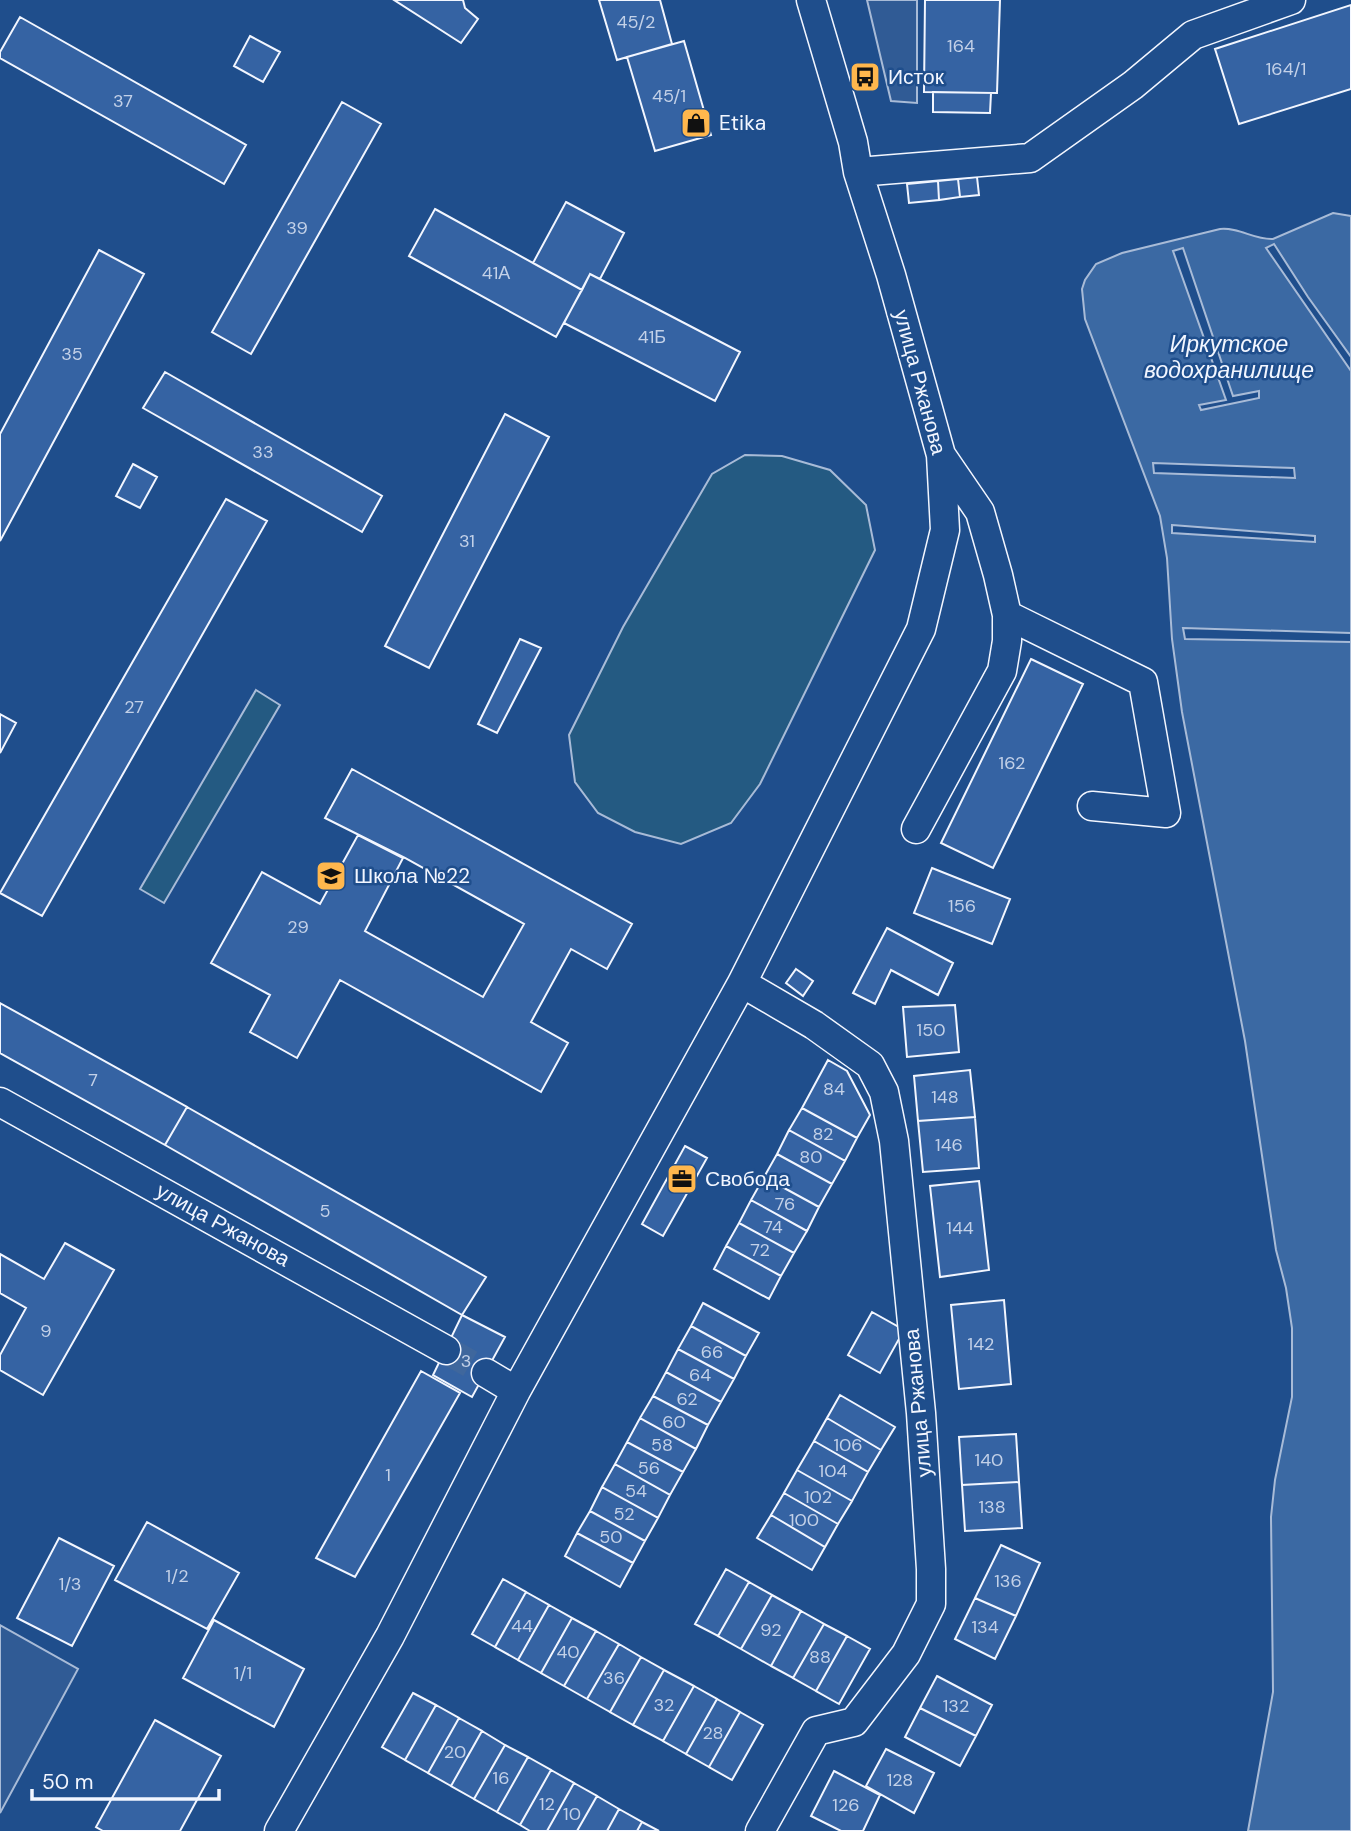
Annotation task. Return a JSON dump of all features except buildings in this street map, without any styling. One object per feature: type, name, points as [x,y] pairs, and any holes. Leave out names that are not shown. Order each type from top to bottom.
[{"type":"street","name":"улица Ржанова","points":[[279,1831],[390,1636],[516,1391],[742,983],[921,629],[945,530],[941,454],[811,0]]},
{"type":"street","points":[[859,172],[1030,158],[1133,85],[1193,35],[1291,0]]},
{"type":"street","points":[[916,829],[1002,671],[1007,642],[1007,615],[980,512],[941,454]]},
{"type":"street","points":[[1007,615],[1143,682],[1166,813],[1092,806]]},
{"type":"street","name":"улица Ржанова","points":[[742,983],[814,1025],[870,1065],[884,1092],[894,1141],[921,1413],[931,1569],[931,1605],[906,1654],[854,1723],[816,1731],[760,1831]]},
{"type":"street","name":"улица Ржанова","points":[[0,1102],[446,1350]]},
{"type":"street","points":[[486,1373],[516,1391]]},
{"type":"shaded area","points":[[867,0],[917,0],[917,103],[891,101]]},
{"type":"shaded area","points":[[745,455],[782,456],[830,470],[866,505],[875,550],[760,784],[731,823],[681,844],[635,832],[598,813],[575,782],[569,735],[623,627],[712,474]]},
{"type":"shaded area","points":[[256,690],[280,705],[164,903],[140,889]]},
{"type":"shaded area","points":[[0,1625],[78,1669],[0,1813]]},
{"type":"water","name":"Иркутское водохранилище","points":[[1333,213],[1351,216],[1351,1831],[1248,1831],[1273,1692],[1271,1517],[1275,1480],[1292,1397],[1292,1328],[1286,1288],[1276,1250],[1245,1041],[1182,712],[1172,639],[1167,558],[1160,516],[1085,319],[1082,289],[1096,264],[1122,253],[1220,229],[1273,239]]},
{"type":"pier","points":[[1274,244],[1351,357],[1351,371],[1266,248]]},
{"type":"pier","points":[[1183,248],[1233,396],[1259,391],[1259,398],[1201,410],[1199,405],[1226,400],[1173,251]]},
{"type":"pier","points":[[1153,463],[1294,468],[1295,478],[1154,473]]},
{"type":"pier","points":[[1172,525],[1315,536],[1315,542],[1172,533]]},
{"type":"pier","points":[[1183,628],[1351,633],[1351,642],[1185,639]]},
{"type":"tunnel","points":[[446,1350],[486,1373]]},
{"type":"place","name":"Исток","points":[[865,77]]},
{"type":"place","name":"Etika","points":[[696,123]]},
{"type":"place","name":"Школа №22","points":[[331,876]]},
{"type":"place","name":"Свобода","points":[[682,1179]]}]
